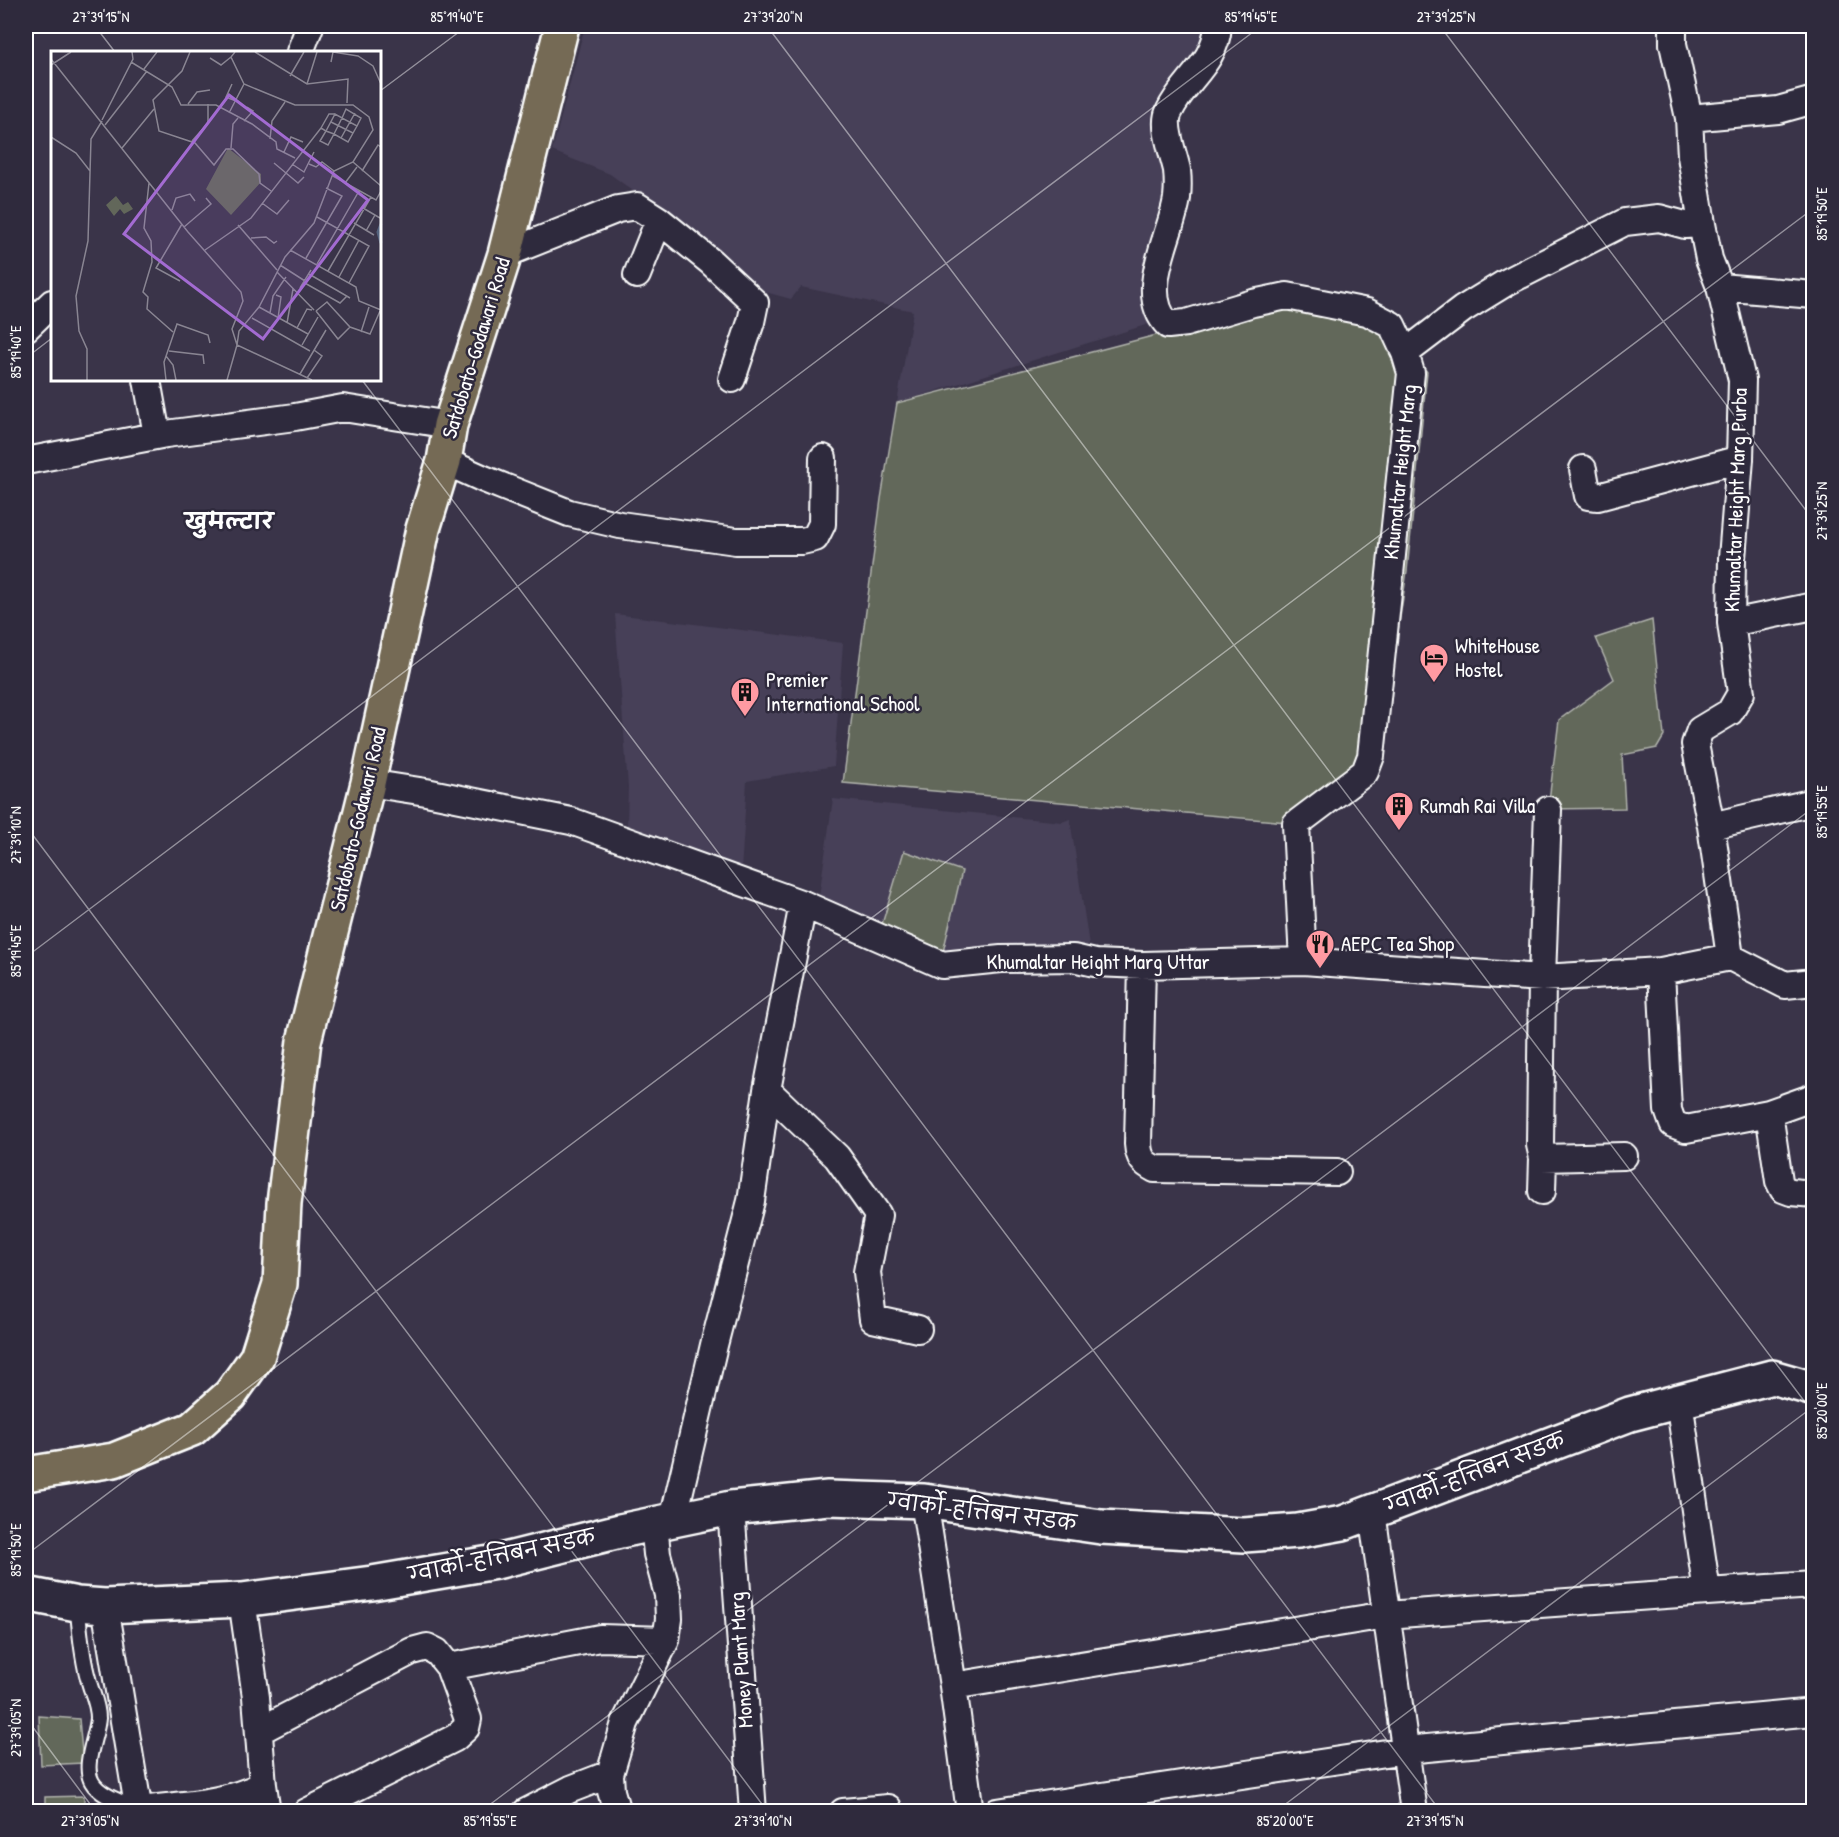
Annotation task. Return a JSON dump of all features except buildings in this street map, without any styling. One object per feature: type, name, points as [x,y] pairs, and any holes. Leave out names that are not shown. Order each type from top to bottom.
[{"type":"main road","name":"Satdobato-Godawari Road","points":[[26,1474],[114,1460],[192,1429],[230,1395],[258,1358],[280,1284],[284,1203],[304,1041],[368,783],[423,529],[444,460],[450,425],[505,254],[562,26]]},
{"type":"main road","name":"ग्वार्को-हत्तिबन सडक","points":[[26,1594],[91,1605],[242,1600],[372,1583],[496,1562],[731,1508],[828,1498],[924,1501],[1101,1527],[1244,1535],[1298,1531],[1343,1523],[1630,1414],[1772,1377],[1814,1389]]},
{"type":"street","points":[[300,51],[310,26]]},
{"type":"street","name":"Khumaltar Height Marg","points":[[1218,26],[1217,37],[1209,58],[1168,114],[1167,127],[1177,171],[1178,189],[1174,214],[1160,253],[1155,297],[1161,318],[1168,325],[1186,323],[1253,303],[1287,296],[1367,312],[1392,325],[1411,372],[1371,756],[1365,771],[1296,824],[1303,961]]},
{"type":"street","name":"Khumaltar Height Marg Purba","points":[[1673,26],[1673,44],[1689,118],[1691,156],[1702,224],[1709,259],[1720,287],[1742,380],[1740,459],[1732,558],[1731,623],[1741,693],[1730,712],[1700,729],[1695,744],[1711,826],[1730,957]]},
{"type":"street","points":[[1689,118],[1778,110],[1814,100]]},
{"type":"street","points":[[505,254],[618,208],[637,206],[659,220],[711,262],[755,303],[732,379]]},
{"type":"street","points":[[1405,353],[1463,309],[1507,282],[1625,222],[1659,218],[1685,225],[1702,224]]},
{"type":"street","points":[[637,275],[659,220]]},
{"type":"street","points":[[1720,287],[1814,295]]},
{"type":"street","points":[[26,328],[51,304]]},
{"type":"street","points":[[147,381],[157,435]]},
{"type":"street","points":[[26,461],[157,435],[295,417],[343,408],[450,425]]},
{"type":"street","points":[[444,460],[484,479],[569,513],[620,525],[736,541],[802,541],[815,538],[822,524],[823,458]]},
{"type":"street","points":[[1583,469],[1588,496],[1598,497],[1740,459]]},
{"type":"street","points":[[1731,623],[1814,606]]},
{"type":"street","name":"Khumaltar Height Marg Uttar","points":[[368,783],[426,792],[571,821],[802,904],[942,965],[1001,959],[1073,958],[1095,963],[1142,964],[1303,961],[1542,978],[1661,971],[1730,957]]},
{"type":"street","points":[[1711,826],[1814,802]]},
{"type":"street","points":[[1542,1191],[1543,1158],[1539,1145],[1548,810]]},
{"type":"street","points":[[617,1812],[611,1791],[610,1774],[625,1723],[666,1640],[669,1619],[668,1595],[657,1554],[663,1522],[714,1345],[751,1201],[767,1090],[802,904]]},
{"type":"street","points":[[1730,957],[1785,985],[1814,982]]},
{"type":"street","points":[[1142,964],[1138,1144],[1139,1156],[1145,1164],[1155,1169],[1337,1172]]},
{"type":"street","points":[[1661,971],[1668,1110],[1673,1124],[1686,1129],[1769,1113],[1814,1097]]},
{"type":"street","points":[[767,1090],[837,1157],[878,1215],[867,1272],[873,1319],[918,1329]]},
{"type":"street","points":[[1769,1113],[1779,1181],[1783,1189],[1814,1194]]},
{"type":"street","points":[[1543,1158],[1624,1156]]},
{"type":"street","points":[[1679,1401],[1707,1592]]},
{"type":"street","points":[[924,1501],[970,1812]]},
{"type":"street","name":"Money Plant Marg","points":[[731,1508],[753,1812]]},
{"type":"street","points":[[1372,1512],[1414,1812]]},
{"type":"street","points":[[953,1686],[1386,1615],[1814,1585]]},
{"type":"street","points":[[242,1600],[256,1697],[267,1812]]},
{"type":"street","points":[[91,1605],[139,1811],[213,1803],[243,1795],[263,1785]]},
{"type":"street","points":[[449,1666],[600,1638],[666,1640]]},
{"type":"street","points":[[259,1731],[412,1651],[427,1647],[437,1652],[449,1666],[468,1719],[466,1728],[455,1738],[307,1812]]},
{"type":"street","points":[[997,1812],[1406,1750],[1814,1712]]},
{"type":"street","points":[[526,1812],[571,1789],[610,1774]]},
{"type":"street","points":[[843,1812],[888,1808]]},
{"type":"lane","points":[[91,1605],[87,1677],[97,1705],[98,1722],[92,1740],[90,1780],[98,1790],[139,1811]]},
{"type":"shaded area","points":[[585,26],[1207,26],[1207,39],[1161,110],[1171,189],[1155,322],[897,403],[913,311],[801,287],[791,299],[754,289],[681,226],[610,174],[552,151]]},
{"type":"shaded area","points":[[615,614],[843,643],[834,766],[747,781],[741,871],[627,825],[628,787]]},
{"type":"shaded area","points":[[833,799],[1062,822],[1070,819],[1089,945],[943,952],[818,904]]},
{"type":"green space","points":[[1280,298],[1393,325],[1427,372],[1407,571],[1377,771],[1310,824],[843,783],[881,499],[897,403],[1164,333]]},
{"type":"green space","points":[[1652,620],[1664,736],[1657,748],[1622,755],[1625,808],[1548,809],[1559,720],[1614,679],[1596,638]]},
{"type":"green space","points":[[904,851],[962,871],[943,952],[880,931]]},
{"type":"green space","points":[[39,1716],[79,1719],[83,1763],[41,1765]]},
{"type":"green space","points":[[84,1796],[84,1811],[45,1811],[45,1797]]},
{"type":"place","name":"WhiteHouse Hostel","points":[[1434,684]]},
{"type":"place","name":"Premier International School","points":[[745,718]]},
{"type":"place","name":"Rumah Rai Villa","points":[[1399,832]]},
{"type":"place","name":"AEPC Tea Shop","points":[[1320,970]]},
{"type":"district","name":"खुमल्टार","points":[[229,521]]}]
